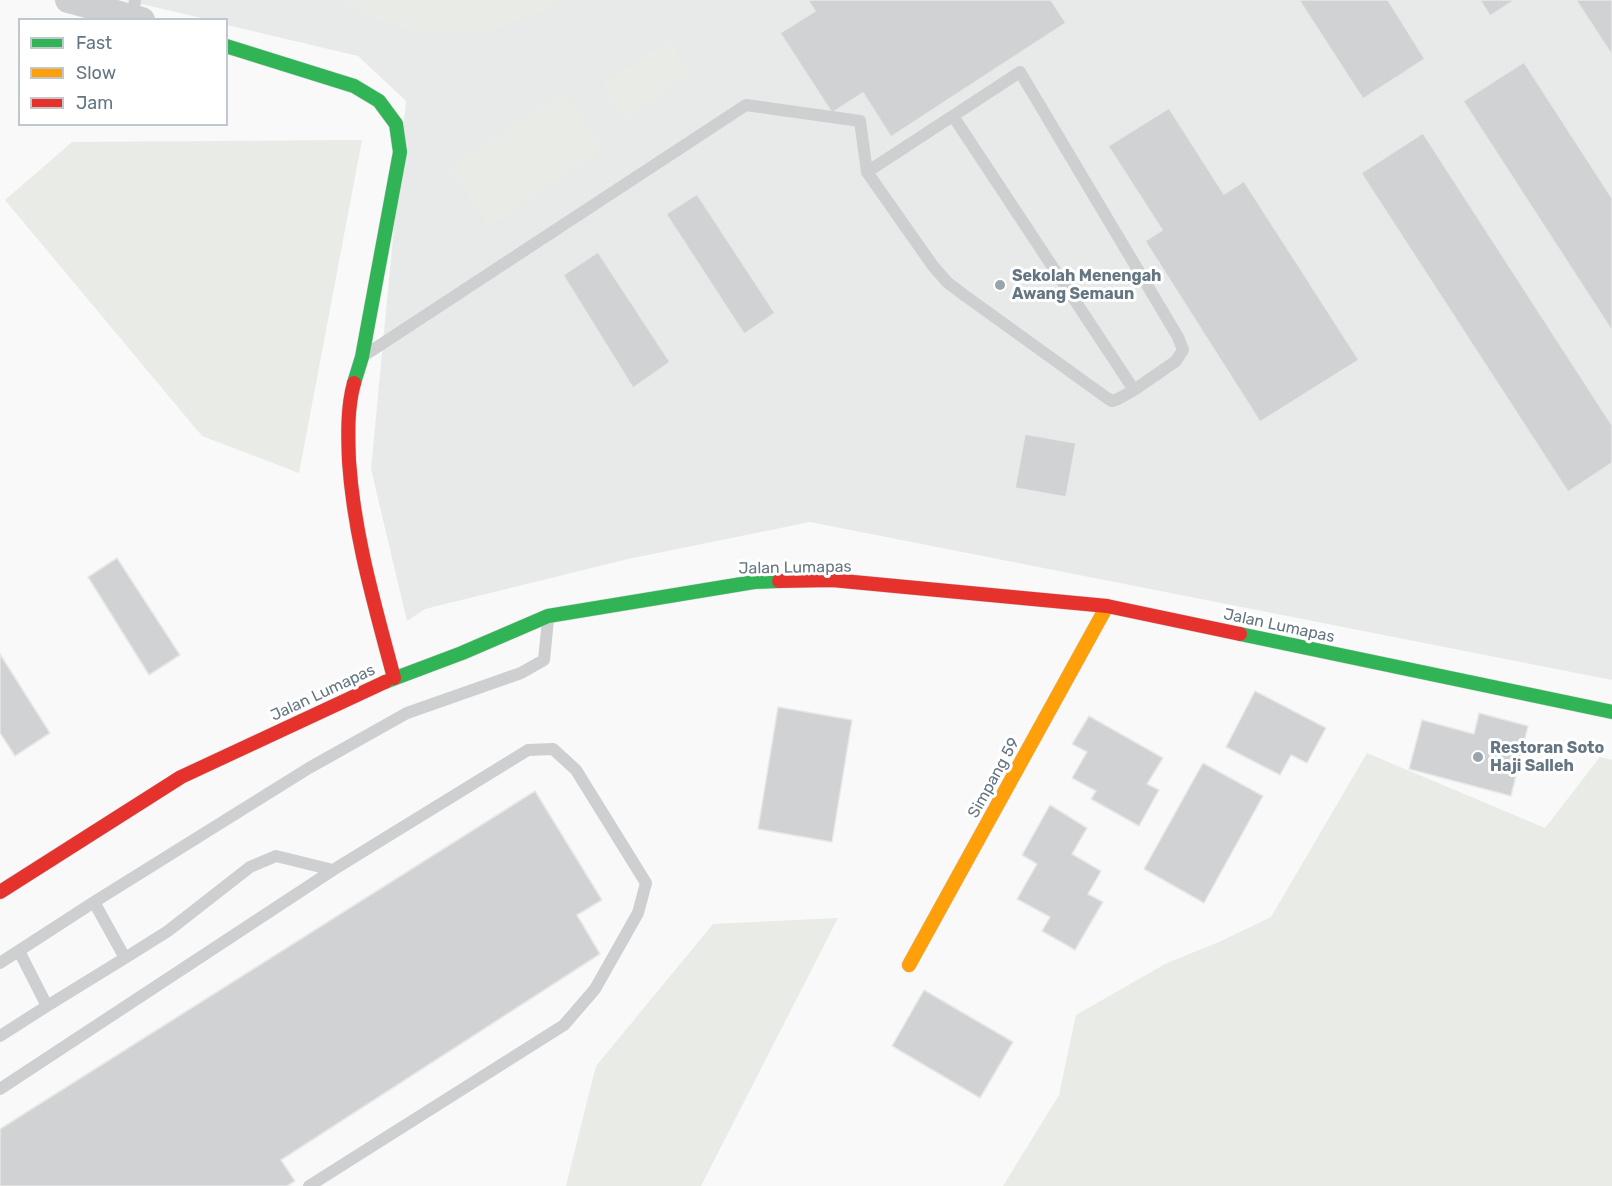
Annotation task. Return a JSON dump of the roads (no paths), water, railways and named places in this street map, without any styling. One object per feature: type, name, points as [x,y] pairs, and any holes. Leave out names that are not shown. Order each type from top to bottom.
[{"type":"main road","points":[[228,47],[354,86],[379,101],[396,124],[400,152],[362,357],[351,395],[348,440],[351,487],[359,543],[394,678]]},
{"type":"main road","name":"Jalan Lumapas","points":[[0,892],[182,777],[394,678],[462,653],[548,616],[754,582],[821,580],[1107,606],[1612,712]]},
{"type":"main road","name":"Simpang 59","points":[[909,965],[1107,606]]},
{"type":"street","points":[[68,0],[137,12]]},
{"type":"lane","points":[[362,357],[746,105],[860,121],[867,172],[933,266],[947,282],[1112,401],[1134,390],[1176,361],[1183,350],[1178,337],[1020,72],[867,172]]},
{"type":"lane","points":[[953,116],[1134,390]]},
{"type":"lane","points":[[0,963],[309,768],[407,713],[521,673],[544,660],[548,616]]},
{"type":"lane","points":[[0,1089],[333,870],[528,750],[553,749],[576,770],[646,883],[638,914],[595,989],[564,1025],[309,1186]]},
{"type":"lane","points":[[0,1036],[168,931],[250,867],[276,856],[333,870]]},
{"type":"lane","points":[[94,902],[125,958]]},
{"type":"lane","points":[[19,951],[47,1006]]},
{"type":"place","name":"Sekolah Menengah Awang Semaun","points":[[1000,285]]},
{"type":"place","name":"Restoran Soto Haji Salleh","points":[[1478,757]]}]
